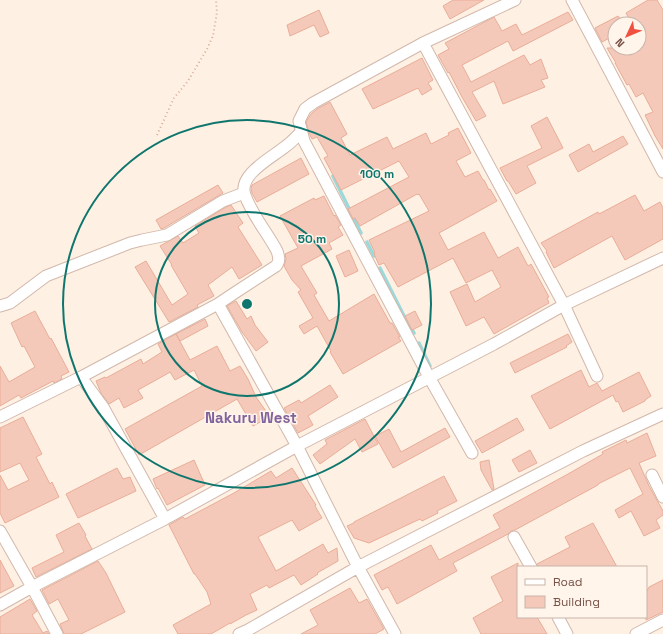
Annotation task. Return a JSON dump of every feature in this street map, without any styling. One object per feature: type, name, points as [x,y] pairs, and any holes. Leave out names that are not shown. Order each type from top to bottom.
[{"type":"street","points":[[472,453],[428,377],[307,148],[299,121],[305,109],[313,103],[423,43],[515,0]]},
{"type":"street","points":[[572,0],[663,172]]},
{"type":"street","points":[[423,43],[564,305],[598,376]]},
{"type":"street","points":[[0,417],[218,304],[276,266],[279,263],[277,251],[244,193],[244,184],[248,177],[264,162],[287,146],[302,132]]},
{"type":"street","points":[[0,306],[10,303],[46,276],[130,244],[167,235],[223,201],[244,193]]},
{"type":"street","points":[[0,605],[165,519],[297,446],[494,344],[564,305],[663,258]]},
{"type":"street","points":[[218,304],[297,446],[358,567],[394,634]]},
{"type":"street","points":[[81,376],[103,407],[165,519]]},
{"type":"street","points":[[246,633],[358,567],[582,451],[663,414]]},
{"type":"street","points":[[652,475],[663,497]]},
{"type":"street","points":[[0,531],[57,634]]},
{"type":"street","points":[[514,537],[530,566]]},
{"type":"street","points":[[559,618],[567,634]]},
{"type":"street","points":[[636,634],[663,620]]},
{"type":"path","points":[[156,135],[174,98],[188,81],[214,36],[217,12],[216,0]]},
{"type":"building","points":[[453,0],[484,0],[450,19],[443,6]]},
{"type":"building","points":[[648,0],[657,0],[663,10],[663,149],[645,115],[653,112],[643,93],[636,97],[629,84],[627,85],[612,56],[647,56],[647,16],[628,16],[626,13]]},
{"type":"building","points":[[319,10],[329,33],[320,37],[314,25],[290,36],[287,25]]},
{"type":"building","points":[[568,12],[573,20],[513,51],[508,41],[462,65],[471,82],[524,55],[530,65],[541,59],[548,78],[541,80],[545,87],[503,104],[494,81],[472,92],[486,116],[476,121],[438,55],[449,49],[445,43],[494,17],[502,31],[516,24],[522,35]]},
{"type":"building","points":[[607,22],[607,39],[602,42],[595,28]]},
{"type":"building","points":[[422,58],[433,80],[428,83],[432,89],[422,95],[418,88],[373,109],[362,89]]},
{"type":"building","points":[[330,102],[347,134],[341,138],[350,155],[387,137],[393,149],[426,133],[431,144],[449,135],[448,133],[458,128],[471,153],[456,161],[465,177],[478,171],[497,201],[439,233],[448,250],[484,232],[498,258],[518,247],[528,266],[531,264],[549,297],[547,298],[549,303],[494,334],[484,317],[466,326],[450,292],[467,284],[475,302],[501,287],[492,270],[466,283],[453,258],[398,287],[384,263],[379,265],[369,240],[429,211],[419,194],[417,194],[360,226],[355,218],[353,219],[348,209],[409,177],[399,161],[341,190],[324,158],[328,156],[317,137],[312,139],[306,122],[311,114],[317,109]]},
{"type":"building","points":[[547,117],[563,148],[527,166],[536,183],[516,194],[500,168],[542,148],[531,126]]},
{"type":"building","points":[[623,136],[628,144],[578,172],[569,155],[589,144],[593,152]]},
{"type":"building","points":[[301,158],[309,174],[257,202],[252,193],[252,185]]},
{"type":"building","points":[[218,185],[223,193],[161,229],[156,220]]},
{"type":"building","points":[[635,195],[644,211],[660,202],[663,208],[663,239],[625,260],[612,236],[554,268],[546,252],[547,251],[541,243],[598,212],[599,214]]},
{"type":"building","points":[[324,196],[334,216],[335,215],[341,225],[338,227],[343,235],[329,243],[332,249],[301,266],[317,293],[314,295],[329,321],[374,294],[401,341],[343,374],[317,326],[304,334],[299,326],[313,318],[298,292],[301,290],[292,280],[284,266],[286,259],[285,254],[298,248],[280,216],[314,198],[315,200]]},
{"type":"building","points":[[231,205],[243,223],[238,227],[262,265],[239,279],[232,267],[208,285],[214,296],[197,305],[198,307],[169,322],[135,267],[146,261],[172,305],[188,294],[160,246],[178,236],[183,243],[199,233],[195,226]]},
{"type":"building","points":[[349,250],[358,271],[345,277],[336,256]]},
{"type":"building","points":[[236,301],[247,319],[251,316],[255,325],[268,342],[256,351],[242,332],[227,306]]},
{"type":"building","points":[[35,311],[69,372],[61,376],[62,379],[54,383],[53,381],[21,398],[19,395],[0,406],[0,366],[9,382],[35,367],[24,346],[22,347],[11,323]]},
{"type":"building","points":[[415,311],[422,325],[412,330],[405,316]]},
{"type":"building","points":[[205,319],[208,326],[180,341],[176,334]]},
{"type":"building","points":[[176,334],[190,360],[217,346],[230,371],[240,366],[256,397],[268,414],[261,419],[262,421],[253,426],[237,399],[139,455],[125,429],[202,386],[194,370],[175,380],[170,372],[138,390],[143,398],[124,408],[119,398],[109,404],[101,393],[96,381],[105,377],[106,378],[141,359],[143,364],[162,352],[158,344]]},
{"type":"building","points":[[568,334],[572,342],[566,346],[567,347],[515,373],[510,363]]},
{"type":"building","points":[[581,370],[589,387],[597,383],[602,391],[639,372],[651,396],[645,401],[623,412],[618,401],[616,402],[613,395],[550,429],[531,396]]},
{"type":"building","points":[[330,385],[338,397],[308,416],[313,425],[298,433],[284,408],[299,400],[301,403]]},
{"type":"building","points":[[23,417],[42,454],[36,457],[50,484],[52,482],[59,497],[5,523],[0,513],[0,475],[8,490],[29,480],[20,463],[0,472],[0,428]]},
{"type":"building","points":[[517,418],[524,430],[482,453],[475,441]]},
{"type":"building","points":[[365,419],[378,444],[362,452],[355,439],[320,464],[313,455],[327,444],[325,440]]},
{"type":"building","points":[[445,428],[450,437],[393,468],[375,436],[389,429],[401,452]]},
{"type":"building","points":[[647,433],[656,456],[639,463],[649,486],[663,511],[663,515],[656,520],[660,528],[644,536],[631,511],[619,518],[615,510],[643,494],[630,468],[453,563],[457,571],[397,604],[388,587],[382,590],[374,575],[431,545],[439,560],[500,528],[493,515],[603,454],[602,452],[626,440],[627,443]]},
{"type":"building","points":[[530,450],[537,463],[519,472],[512,460]]},
{"type":"building","points":[[194,460],[205,485],[167,505],[158,488],[157,489],[153,479]]},
{"type":"building","points":[[489,460],[494,489],[492,490],[481,470],[480,462]]},
{"type":"building","points":[[117,468],[123,479],[130,477],[136,491],[78,518],[66,494]]},
{"type":"building","points":[[292,468],[316,505],[315,506],[322,518],[299,531],[292,520],[258,537],[276,571],[323,544],[328,553],[337,548],[338,561],[317,573],[318,574],[301,585],[294,575],[269,588],[267,585],[250,594],[257,610],[211,634],[178,634],[173,625],[211,604],[207,592],[194,574],[169,525],[183,517],[185,519],[271,471],[276,478]]},
{"type":"building","points":[[444,476],[457,501],[437,511],[438,513],[422,521],[420,519],[369,543],[354,538],[347,526]]},
{"type":"building","points":[[79,523],[92,549],[36,577],[32,568],[64,552],[56,535]]},
{"type":"building","points":[[593,523],[616,566],[538,566],[537,564],[570,547],[565,537]]},
{"type":"building","points":[[0,560],[14,586],[0,593]]},
{"type":"building","points":[[98,561],[106,573],[125,612],[81,634],[64,634],[60,624],[69,620],[58,599],[49,604],[42,590]]},
{"type":"building","points":[[518,563],[517,618],[538,618],[547,634],[481,634],[473,618],[503,601],[491,577]]},
{"type":"building","points":[[663,580],[663,612],[646,620],[647,591],[649,587]]},
{"type":"building","points":[[350,588],[359,603],[367,599],[384,629],[375,634],[301,634],[318,625],[310,610]]},
{"type":"building","points":[[30,599],[37,611],[32,615],[43,633],[47,631],[49,634],[0,634],[0,617]]},
{"type":"waterway","points":[[333,176],[361,233]]},
{"type":"waterway","points":[[367,242],[374,256]]},
{"type":"waterway","points":[[380,268],[414,333]]},
{"type":"waterway","points":[[419,343],[430,366]]},
{"type":"district","name":"Nakuru West","points":[[251,418]]}]
